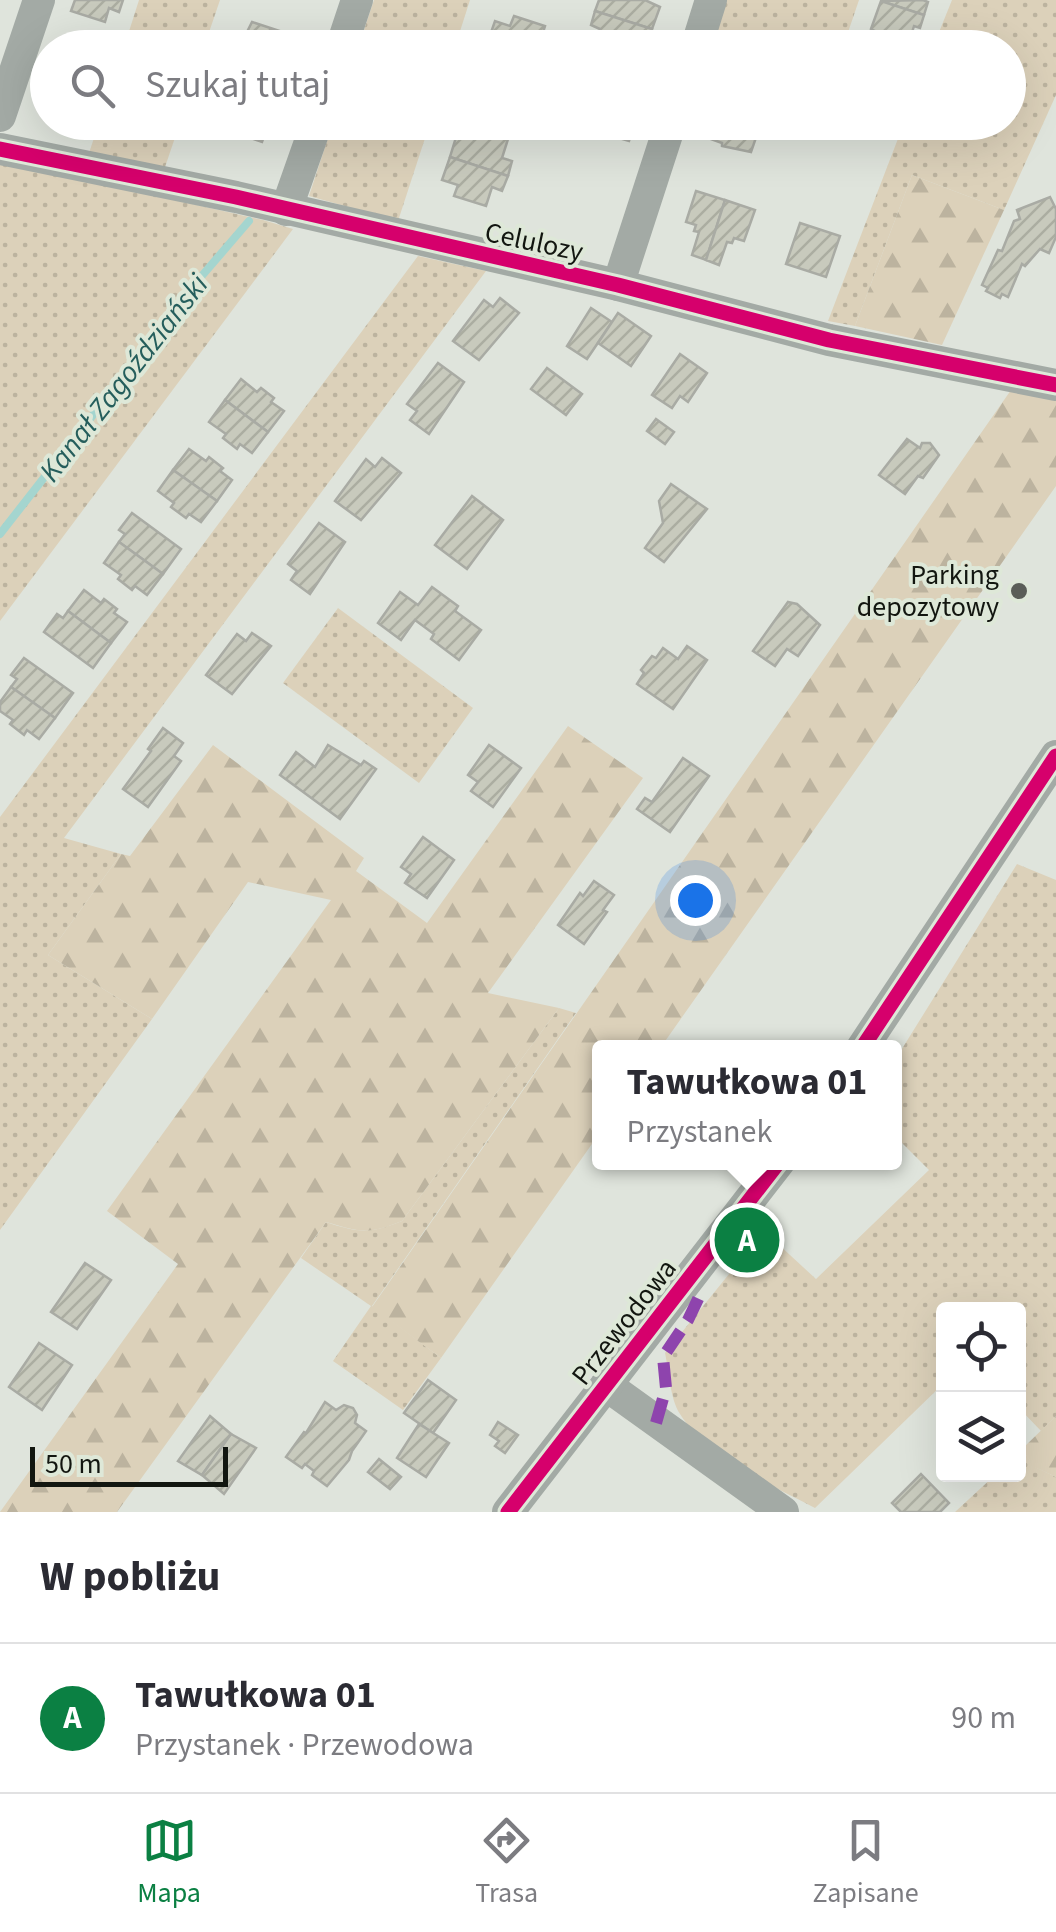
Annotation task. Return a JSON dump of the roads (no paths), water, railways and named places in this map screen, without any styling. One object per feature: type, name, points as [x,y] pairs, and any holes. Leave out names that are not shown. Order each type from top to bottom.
[{"type":"street","points":[[0,116],[39,0]]},
{"type":"street","points":[[347,30],[357,0]]},
{"type":"street","points":[[702,30],[712,0]]},
{"type":"street","points":[[276,208],[308,140]]},
{"type":"street","points":[[618,285],[665,140]]},
{"type":"street","name":"Celulozy","points":[[0,149],[618,285],[828,340],[1056,385]]},
{"type":"street","points":[[867,1040],[1056,756]]},
{"type":"street","name":"Przewodowa","points":[[508,1512],[773,1170]]},
{"type":"street","points":[[606,1385],[783,1512]]},
{"type":"waterway","name":"Kanał Zagoździański","points":[[0,534],[249,221]]},
{"type":"place","name":"Parking depozytowy","points":[[1019,591]]},
{"type":"place","name":"Tawułkowa 01","points":[[747,1240]]}]
